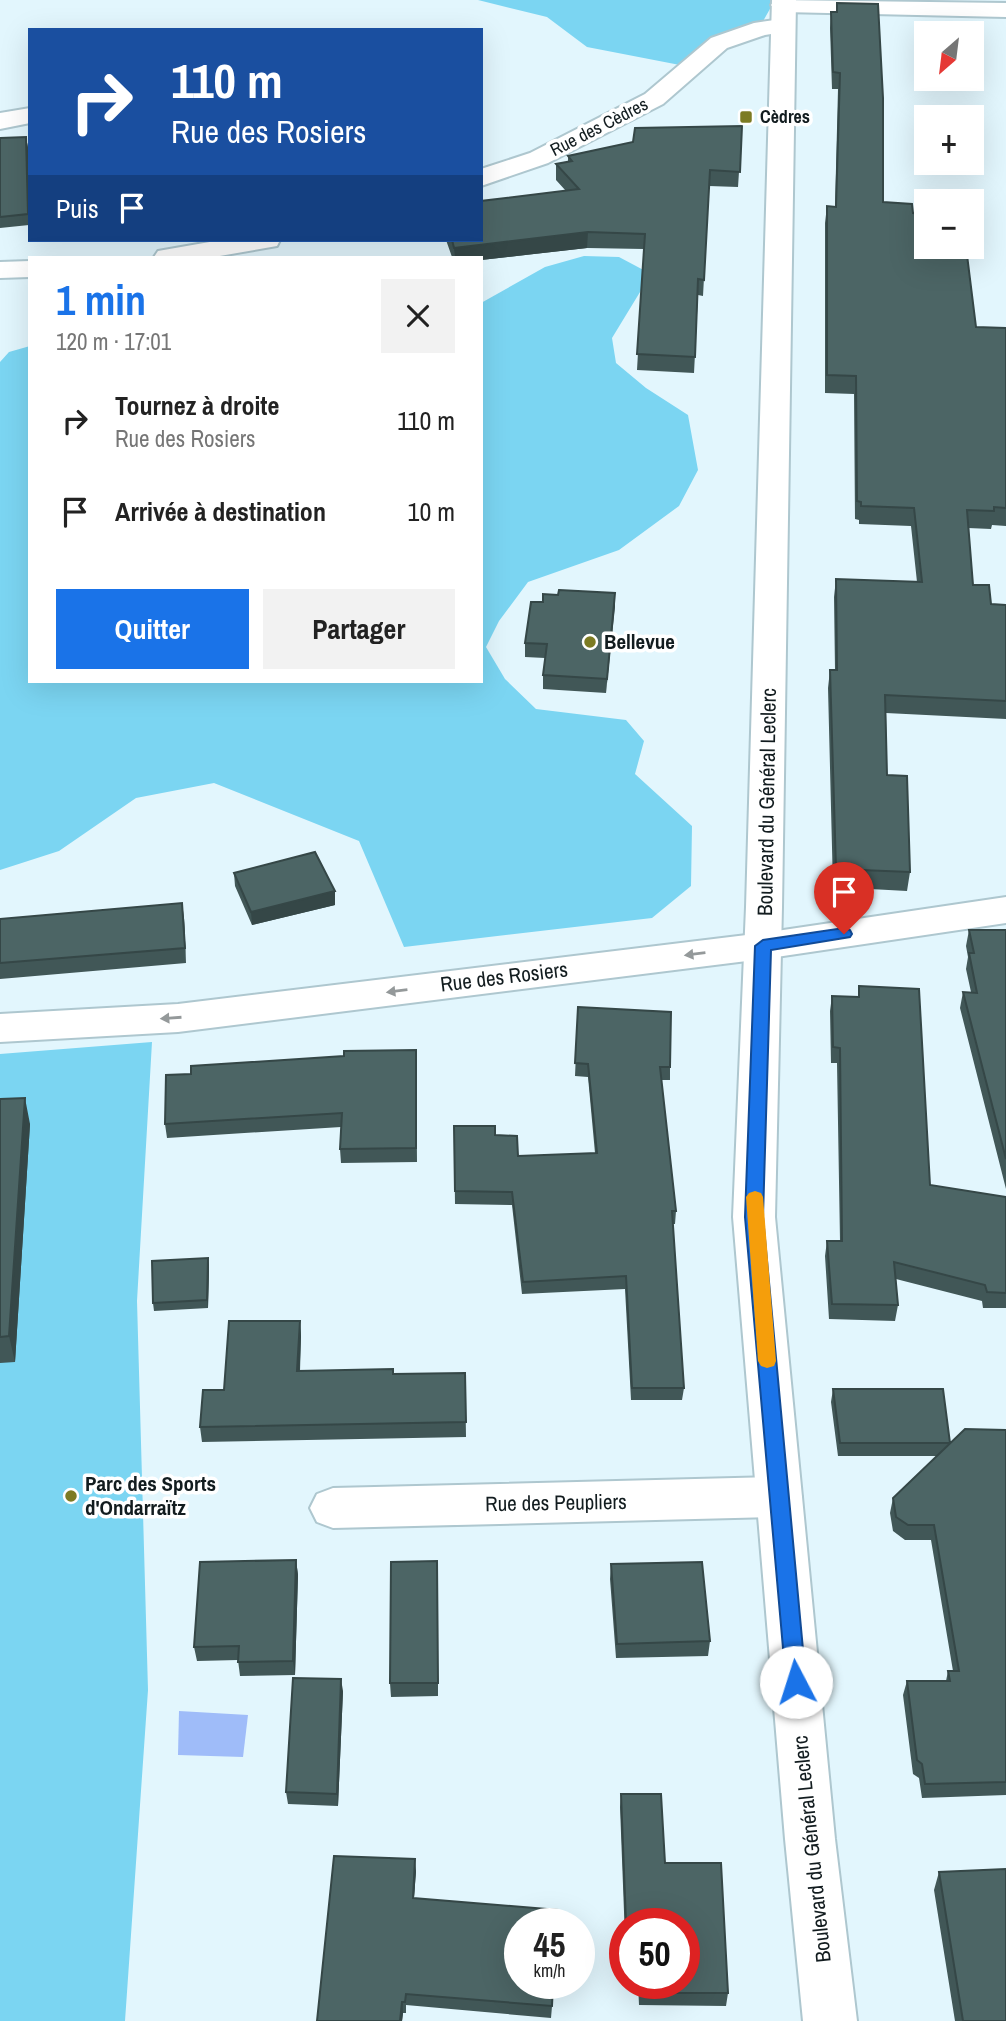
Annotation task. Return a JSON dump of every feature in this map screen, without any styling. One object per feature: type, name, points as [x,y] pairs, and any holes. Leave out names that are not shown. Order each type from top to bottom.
[{"type":"main road","name":"Rue des Cèdres","points":[[483,177],[539,158],[654,99],[719,43],[762,28],[783,10],[1006,10]]},
{"type":"main road","name":"Boulevard du Général Leclerc","points":[[783,10],[763,946],[754,1217],[830,2021]]},
{"type":"main road","points":[[0,121],[28,115]]},
{"type":"main road","points":[[174,256],[255,242]]},
{"type":"main road","points":[[0,271],[28,269]]},
{"type":"main road","name":"Rue des Rosiers","points":[[0,1028],[178,1017],[763,946],[1006,910]]},
{"type":"main road","name":"Rue des Peupliers","points":[[333,1508],[779,1497]]},
{"type":"shaded area","points":[[478,0],[775,0],[762,23],[685,66],[587,47],[547,17]]},
{"type":"shaded area","points":[[584,256],[619,257],[651,274],[612,338],[616,363],[646,388],[688,415],[698,470],[679,506],[619,550],[528,582],[499,621],[486,647],[505,679],[536,709],[626,720],[644,741],[635,774],[692,826],[691,886],[652,918],[404,947],[359,841],[214,783],[136,798],[59,851],[0,870],[0,362],[9,352],[28,347],[28,683],[483,683],[483,302],[545,267]]},
{"type":"shaded area","name":"Parc des Sports d'Ondarraïtz","points":[[152,1042],[137,1301],[148,1690],[125,2021],[0,2021],[0,1054]]},
{"type":"shaded area","points":[[179,1711],[248,1715],[243,1757],[178,1755]]},
{"type":"building","points":[[837,3],[878,4],[883,98],[883,202],[912,204],[914,259],[968,259],[976,327],[1006,328],[1006,508],[994,507],[994,511],[967,510],[973,585],[989,585],[991,604],[1006,605],[1006,701],[885,695],[887,775],[907,776],[910,872],[836,869],[830,670],[837,670],[836,579],[922,582],[914,508],[861,506],[861,502],[857,501],[856,376],[827,375],[827,206],[836,207],[840,73],[833,72],[831,12],[837,12]]},
{"type":"building","points":[[742,126],[740,172],[710,170],[704,280],[698,279],[695,357],[637,354],[645,234],[588,232],[454,248],[452,242],[483,242],[483,201],[579,189],[556,164],[572,161],[568,156],[633,142],[635,128]]},
{"type":"building","points":[[26,137],[28,214],[0,217],[0,138]]},
{"type":"building","points":[[559,590],[615,593],[607,679],[543,675],[547,644],[525,643],[531,602],[543,602],[543,594],[558,595]]},
{"type":"building","points":[[315,852],[335,891],[251,912],[234,873]]},
{"type":"building","points":[[182,903],[185,948],[0,963],[0,919]]},
{"type":"building","points":[[969,930],[1006,930],[1006,1159],[963,992],[977,993],[969,953],[974,953]]},
{"type":"building","points":[[859,986],[919,989],[930,1185],[1006,1197],[1006,1293],[987,1292],[985,1285],[894,1262],[898,1305],[832,1304],[827,1241],[842,1241],[840,1048],[833,1047],[832,996],[859,997]]},
{"type":"building","points":[[578,1007],[671,1012],[670,1067],[660,1067],[676,1211],[672,1211],[684,1388],[632,1388],[626,1276],[523,1282],[512,1192],[455,1191],[454,1126],[495,1126],[495,1135],[517,1136],[518,1156],[597,1153],[588,1064],[575,1063]]},
{"type":"building","points":[[416,1050],[416,1148],[340,1149],[342,1113],[165,1124],[166,1075],[191,1074],[191,1066],[344,1056],[344,1051]]},
{"type":"building","points":[[25,1098],[9,1336],[0,1337],[0,1099]]},
{"type":"building","points":[[208,1258],[207,1300],[153,1303],[152,1261]]},
{"type":"building","points":[[229,1321],[300,1321],[297,1371],[393,1369],[393,1374],[465,1373],[466,1422],[200,1427],[203,1390],[224,1390]]},
{"type":"building","points":[[833,1389],[943,1389],[950,1443],[840,1443]]},
{"type":"building","points":[[965,1429],[1006,1430],[1006,1782],[925,1784],[922,1764],[917,1760],[907,1681],[950,1681],[948,1671],[959,1671],[934,1525],[908,1525],[896,1517],[893,1498]]},
{"type":"building","points":[[296,1560],[293,1661],[238,1662],[239,1646],[194,1647],[200,1562]]},
{"type":"building","points":[[437,1561],[438,1683],[390,1683],[391,1562]]},
{"type":"building","points":[[702,1562],[710,1641],[617,1644],[611,1564]]},
{"type":"building","points":[[293,1678],[341,1679],[337,1794],[286,1792]]},
{"type":"building","points":[[621,1794],[661,1794],[665,1863],[721,1863],[728,1993],[700,1993],[700,1908],[625,1908]]},
{"type":"building","points":[[334,1856],[415,1859],[413,1898],[534,1908],[504,1908],[504,1999],[552,1999],[552,2006],[406,1994],[405,2002],[402,2002],[400,2021],[317,2021]]},
{"type":"building","points":[[1006,1869],[1006,2021],[963,2021],[939,1872]]},
{"type":"slow traffic","points":[[755,1197],[754,1217],[767,1361]]},
{"type":"place","name":"Cèdres","points":[[746,117]]},
{"type":"place","name":"Bellevue","points":[[590,642]]},
{"type":"place","name":"Parc des Sports d'Ondarraïtz","points":[[71,1496]]},
{"type":"route","points":[[796,1682],[754,1217],[763,946],[844,934]]}]
